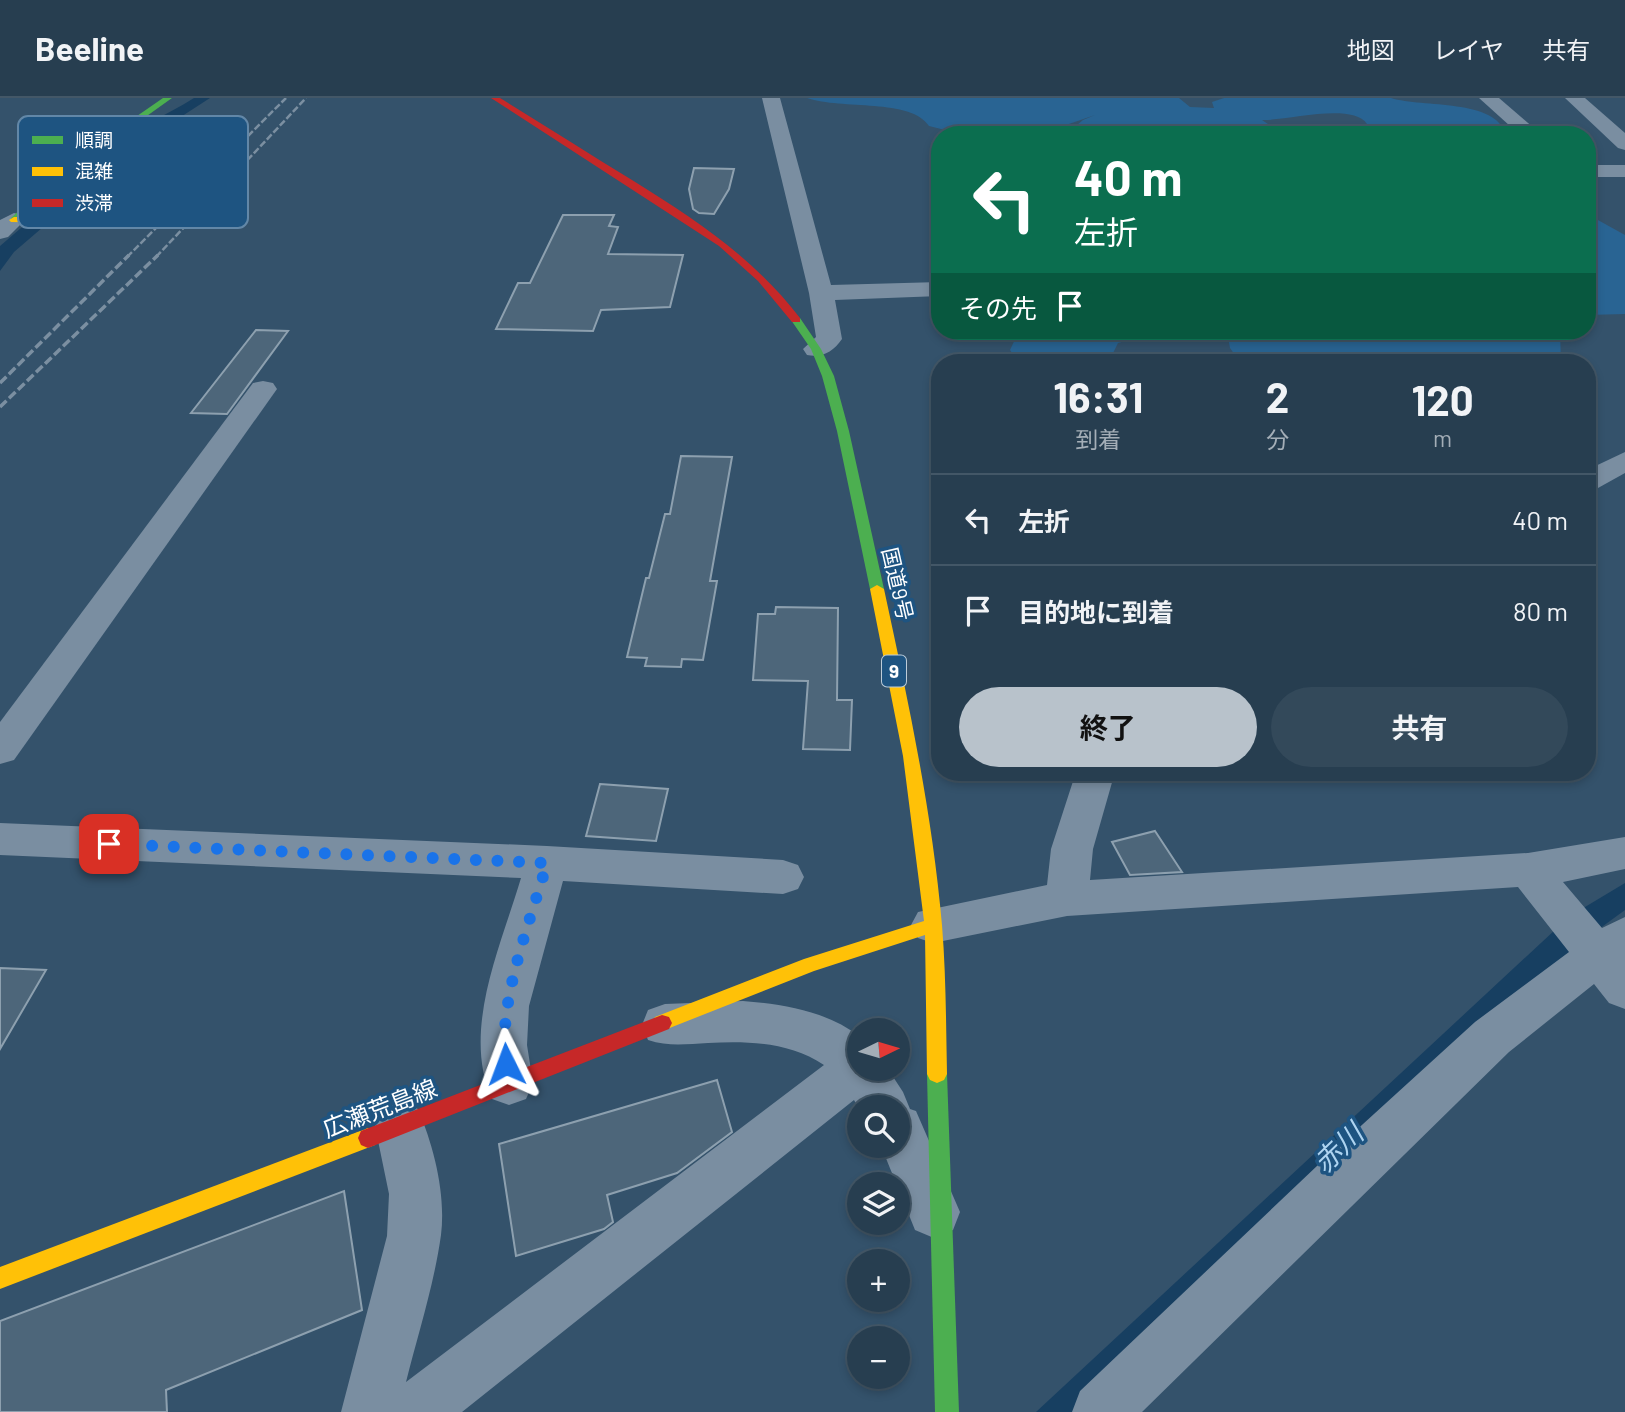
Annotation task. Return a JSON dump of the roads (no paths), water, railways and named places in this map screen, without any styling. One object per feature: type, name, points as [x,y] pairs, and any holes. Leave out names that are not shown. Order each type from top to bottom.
[{"type":"main road","points":[[142,116],[168,98]]},
{"type":"main road","name":"国道9号","points":[[495,98],[699,226],[744,259],[780,296],[816,349],[837,403],[893,663],[918,812],[933,925],[947,1412]]},
{"type":"main road","name":"広瀬荒島線","points":[[0,1278],[400,1126],[810,965],[933,925]]},
{"type":"street","points":[[771,98],[821,293],[829,339],[816,349]]},
{"type":"street","points":[[1488,98],[1521,126]]},
{"type":"street","points":[[1574,98],[1625,144]]},
{"type":"street","points":[[1596,170],[1625,171]]},
{"type":"street","points":[[821,293],[931,289]]},
{"type":"street","points":[[0,750],[11,720],[263,389]]},
{"type":"street","points":[[1596,477],[1625,461]]},
{"type":"street","points":[[1067,899],[1072,849],[1092,781]]},
{"type":"street","points":[[0,839],[547,863],[783,877]]},
{"type":"street","points":[[933,925],[1067,899],[1528,870],[1603,859],[1625,853]]},
{"type":"street","points":[[509,1083],[503,1045],[506,1006],[547,863]]},
{"type":"street","points":[[1101,1412],[1336,1183],[1492,1037],[1616,960],[1528,870]]},
{"type":"street","points":[[656,1025],[763,1023],[800,1029],[824,1037],[847,1054]]},
{"type":"street","points":[[415,1412],[847,1078]]},
{"type":"street","points":[[370,1412],[414,1236],[417,1211],[416,1187],[400,1126]]},
{"type":"street","points":[[910,1156],[941,1230]]},
{"type":"water","points":[[194,98],[210,98],[182,116],[162,116]]},
{"type":"water","points":[[21,228],[42,228],[14,252],[0,271],[0,246]]},
{"type":"water","name":"赤川","points":[[1625,883],[1625,910],[1588,937],[1077,1412],[1036,1412],[1570,916]]},
{"type":"railway","points":[[248,136],[286,98]]},
{"type":"railway","points":[[248,159],[306,98]]},
{"type":"railway","points":[[129,255],[156,228]]},
{"type":"railway","points":[[157,256],[183,228]]},
{"type":"railway","points":[[0,383],[129,255]]},
{"type":"railway","points":[[0,407],[157,256]]}]
